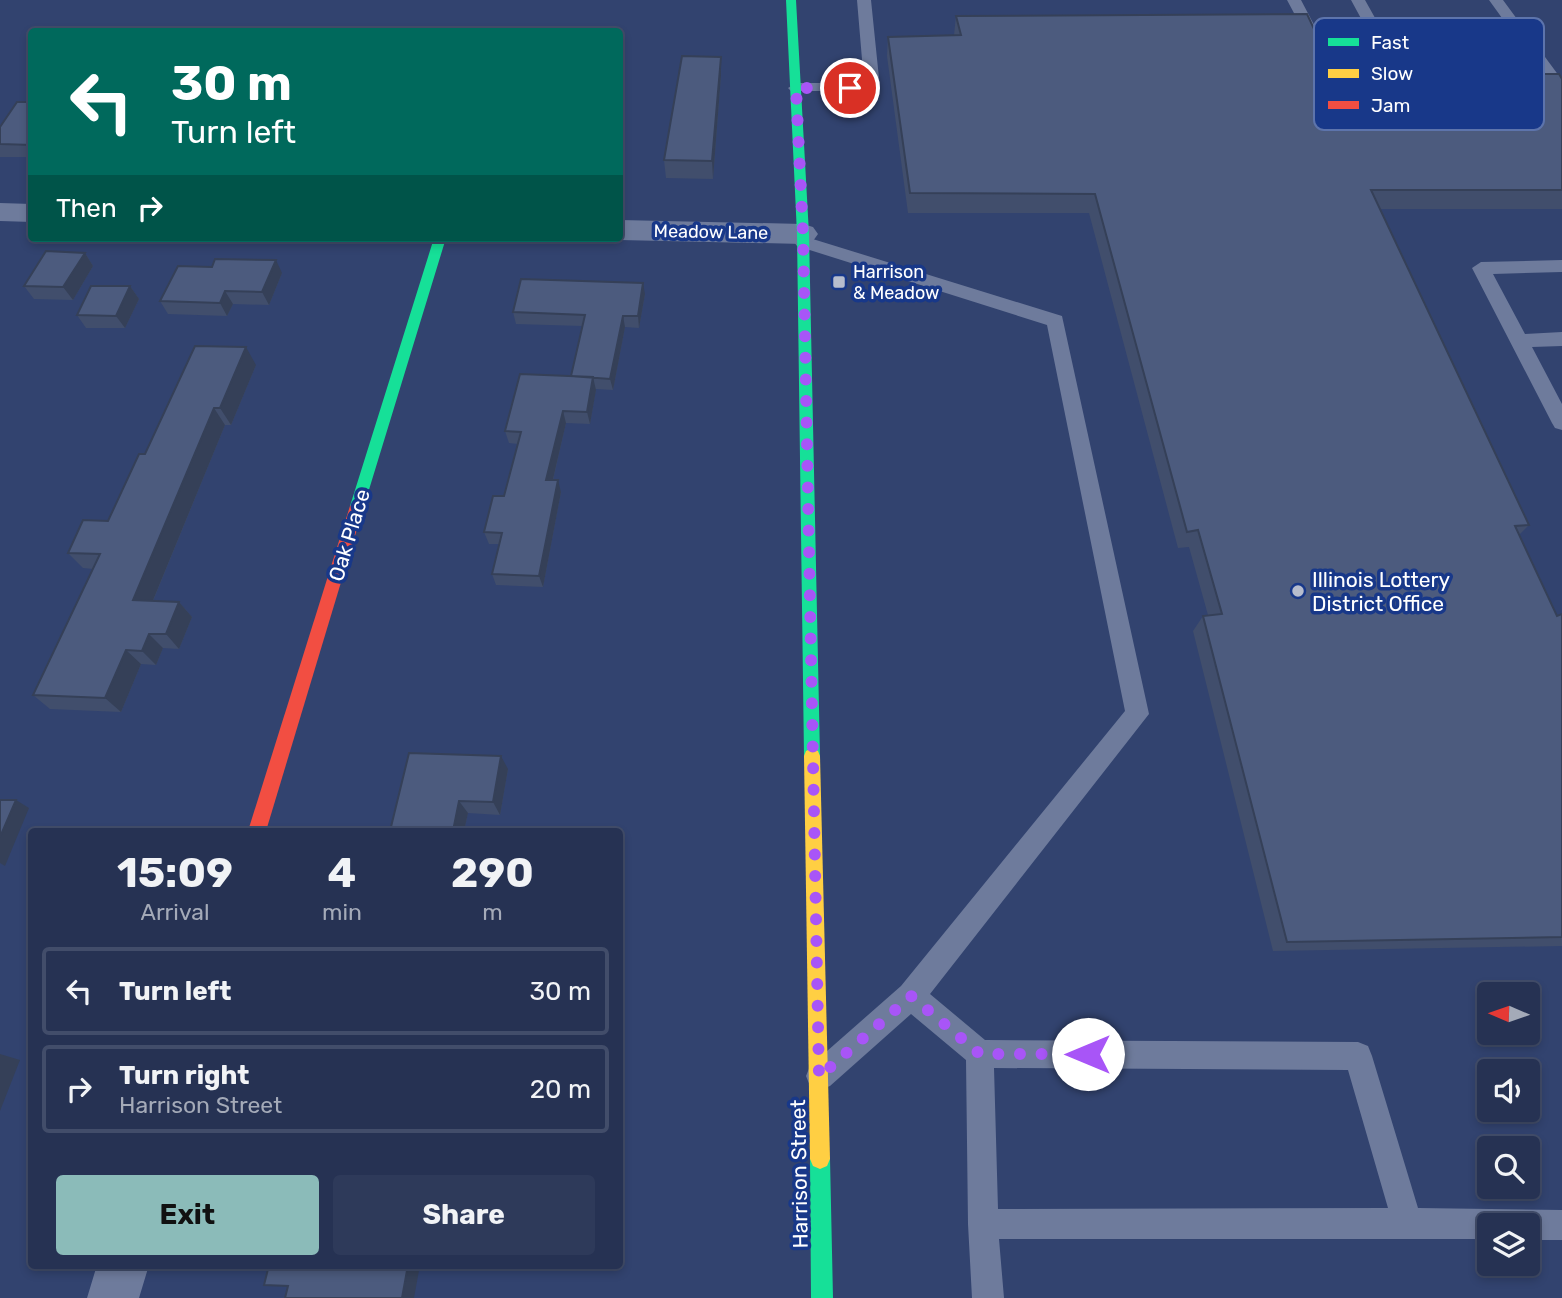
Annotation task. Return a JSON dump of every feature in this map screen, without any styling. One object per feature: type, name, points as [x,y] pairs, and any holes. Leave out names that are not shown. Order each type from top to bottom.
[{"type":"street","name":"Harrison Street","points":[[791,0],[803,238],[822,1298]]},
{"type":"street","points":[[0,212],[28,213]]},
{"type":"street","name":"Meadow Lane","points":[[623,230],[803,238]]},
{"type":"street","name":"Oak Place","points":[[258,828],[439,242]]},
{"type":"street","points":[[113,1298],[122,1269]]},
{"type":"lane","points":[[796,88],[872,88],[864,0]]},
{"type":"lane","points":[[1294,0],[1314,38]]},
{"type":"lane","points":[[1357,0],[1367,18]]},
{"type":"lane","points":[[1496,0],[1509,18]]},
{"type":"lane","points":[[1544,67],[1562,92]]},
{"type":"lane","points":[[803,238],[1055,321],[1137,714],[911,996],[819,1077]]},
{"type":"lane","points":[[1562,266],[1481,268],[1562,424]]},
{"type":"lane","points":[[1519,341],[1562,339]]},
{"type":"lane","points":[[911,996],[980,1054],[1358,1056],[1408,1223]]},
{"type":"lane","points":[[980,1054],[983,1224],[988,1298]]},
{"type":"lane","points":[[983,1224],[1562,1225]]},
{"type":"building","points":[[1307,14],[1314,29],[1314,130],[1544,130],[1544,74],[1559,74],[1562,79],[1562,190],[1371,190],[1529,525],[1515,526],[1557,616],[1562,614],[1562,937],[1287,942],[1203,616],[1222,614],[1198,530],[1187,532],[1095,194],[910,193],[888,37],[961,35],[956,16]]},
{"type":"building","points":[[682,56],[721,57],[712,161],[664,160]]},
{"type":"building","points":[[17,102],[28,102],[28,145],[0,144],[0,127]]},
{"type":"building","points":[[46,251],[85,253],[63,287],[24,286]]},
{"type":"building","points":[[215,259],[276,260],[262,292],[225,291],[220,303],[160,301],[178,266],[212,267]]},
{"type":"building","points":[[521,279],[643,283],[638,316],[623,316],[610,379],[571,376],[585,315],[513,312]]},
{"type":"building","points":[[91,286],[130,286],[116,316],[77,315]]},
{"type":"building","points":[[195,346],[246,347],[220,408],[214,408],[133,600],[179,602],[166,634],[149,634],[142,651],[126,650],[105,698],[33,695],[100,554],[68,553],[83,520],[108,521],[139,454],[145,454]]},
{"type":"building","points":[[520,374],[593,377],[587,412],[563,411],[546,480],[558,480],[539,576],[492,574],[502,533],[484,532],[493,496],[504,496],[521,432],[505,431]]},
{"type":"building","points":[[409,753],[501,756],[493,802],[459,801],[454,828],[391,828]]},
{"type":"building","points":[[0,800],[16,800],[0,837]]},
{"type":"building","points":[[268,1269],[407,1269],[402,1298],[285,1298],[288,1286],[264,1285]]},
{"type":"traffic: fast","points":[[791,0],[803,234],[812,756]]},
{"type":"traffic: fast","points":[[357,506],[439,242]]},
{"type":"traffic: fast","points":[[820,1159],[822,1298]]},
{"type":"traffic: slow","points":[[812,756],[820,1159]]},
{"type":"traffic: jam","points":[[258,828],[357,506]]},
{"type":"place","name":"Harrison & Meadow","points":[[839,282]]},
{"type":"place","name":"Illinois Lottery District Office","points":[[1298,591]]},
{"type":"route","points":[[850,88],[796,88],[803,234],[819,1077],[911,996],[980,1054],[1088,1054]]}]
